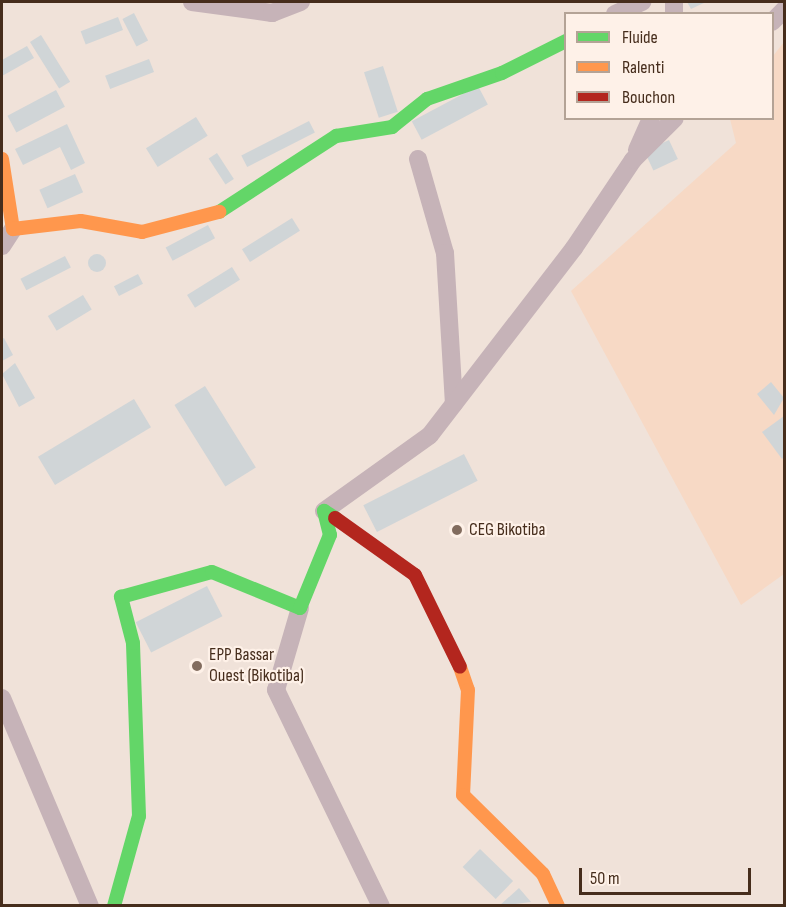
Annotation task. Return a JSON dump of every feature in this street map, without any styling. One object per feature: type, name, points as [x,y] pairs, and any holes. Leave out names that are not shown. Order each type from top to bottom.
[{"type":"street","points":[[192,2],[272,13],[301,2]]},
{"type":"street","points":[[620,12],[642,2]]},
{"type":"street","points":[[13,229],[81,221],[142,232],[216,214],[290,160],[336,136],[392,127],[428,99],[502,73],[564,42]]},
{"type":"street","points":[[324,511],[430,435],[574,248],[633,160],[650,120]]},
{"type":"street","points":[[633,160],[673,120]]},
{"type":"street","points":[[2,159],[13,229],[2,246]]},
{"type":"street","points":[[418,159],[445,253],[454,404]]},
{"type":"street","points":[[324,511],[330,534],[300,608],[276,690],[381,906]]},
{"type":"street","points":[[324,511],[383,547],[415,574],[450,639],[468,690],[463,795],[543,874],[558,906]]},
{"type":"street","points":[[114,906],[139,816],[133,643],[121,597],[212,573],[300,608]]},
{"type":"street","points":[[2,698],[90,906]]},
{"type":"shaded area","points":[[784,42],[784,574],[741,605],[571,291],[736,143],[730,120],[774,120],[774,55]]},
{"type":"building","points":[[687,2],[706,2],[691,9]]},
{"type":"building","points":[[134,13],[148,41],[136,47],[122,19]]},
{"type":"building","points":[[118,17],[123,30],[86,44],[81,31]]},
{"type":"building","points":[[41,35],[70,82],[59,89],[30,42]]},
{"type":"building","points":[[27,46],[34,58],[2,76],[2,60]]},
{"type":"building","points":[[149,59],[154,72],[110,89],[105,76]]},
{"type":"building","points":[[383,66],[398,112],[379,118],[364,72]]},
{"type":"building","points":[[478,86],[488,105],[422,140],[412,121]]},
{"type":"building","points":[[56,90],[65,107],[16,133],[7,116]]},
{"type":"building","points":[[196,117],[208,136],[158,167],[146,148]]},
{"type":"building","points":[[309,121],[315,133],[247,167],[241,156]]},
{"type":"building","points":[[67,124],[85,163],[71,170],[60,147],[23,165],[15,149]]},
{"type":"building","points":[[669,140],[678,159],[653,170],[645,151]]},
{"type":"building","points":[[217,153],[234,179],[225,184],[209,158]]},
{"type":"building","points":[[75,174],[83,192],[48,208],[39,190]]},
{"type":"building","points":[[292,218],[300,231],[250,262],[242,249]]},
{"type":"building","points":[[208,225],[215,238],[173,261],[166,248]]},
{"type":"building","points":[[97,254],[105,259],[106,263],[101,271],[97,272],[89,267],[88,263],[93,255]]},
{"type":"building","points":[[65,256],[71,268],[26,290],[20,279]]},
{"type":"building","points":[[232,267],[240,280],[195,308],[187,295]]},
{"type":"building","points":[[138,274],[143,284],[119,296],[114,286]]},
{"type":"building","points":[[83,295],[92,310],[57,331],[48,316]]},
{"type":"building","points":[[4,338],[13,355],[2,361],[2,339]]},
{"type":"building","points":[[15,363],[35,398],[19,407],[2,374]]},
{"type":"building","points":[[771,382],[784,398],[774,415],[757,394]]},
{"type":"building","points":[[205,386],[256,467],[225,486],[174,405]]},
{"type":"building","points":[[134,399],[151,427],[55,485],[38,457]]},
{"type":"building","points":[[784,416],[784,457],[782,459],[762,432]]},
{"type":"building","points":[[464,454],[478,481],[377,532],[363,505]]},
{"type":"building","points":[[207,586],[222,616],[151,653],[136,622]]},
{"type":"building","points":[[480,849],[513,881],[496,899],[463,867]]},
{"type":"building","points":[[519,888],[531,902],[499,906]]},
{"type":"traffic: fast","points":[[219,212],[336,136],[392,127],[427,99],[502,73],[564,42]]},
{"type":"traffic: fast","points":[[114,906],[139,816],[133,643],[121,597],[212,572],[300,608],[330,535],[324,511],[335,518]]},
{"type":"traffic: slow","points":[[2,159],[13,229],[81,221],[142,232],[219,212]]},
{"type":"traffic: slow","points":[[460,667],[468,690],[463,795],[543,874],[558,906]]},
{"type":"traffic: jam","points":[[335,518],[415,575],[460,667]]},
{"type":"place","name":"CEG Bikotiba","points":[[457,530]]},
{"type":"place","name":"EPP Bassar Ouest (Bikotiba)","points":[[197,666]]}]
